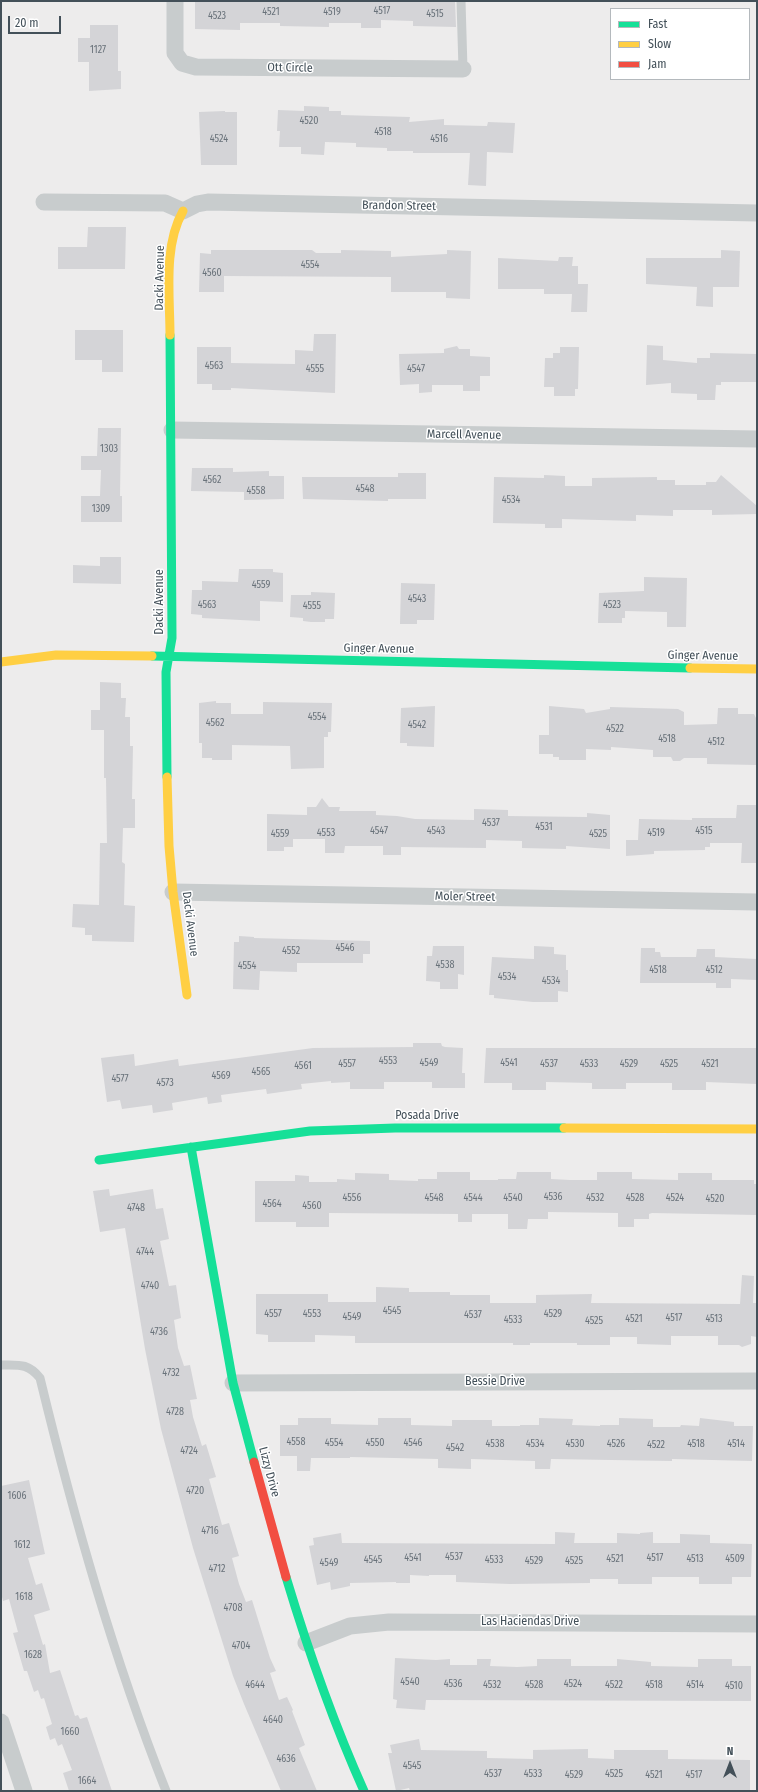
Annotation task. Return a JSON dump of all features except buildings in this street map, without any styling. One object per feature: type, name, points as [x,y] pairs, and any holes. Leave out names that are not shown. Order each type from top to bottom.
[{"type":"street","name":"Ott Circle","points":[[175,1],[175,53],[182,63],[196,67],[463,69]]},
{"type":"street","points":[[44,202],[165,203],[183,211]]},
{"type":"street","name":"Brandon Street","points":[[183,211],[197,204],[208,202],[757,213]]},
{"type":"street","name":"Dacki Avenue","points":[[183,211],[173,233],[170,255],[172,638],[166,672],[166,744],[169,846],[173,892],[187,995]]},
{"type":"street","name":"Marcell Avenue","points":[[172,430],[757,439]]},
{"type":"street","name":"Ginger Avenue","points":[[1,662],[56,655],[757,670]]},
{"type":"street","name":"Moler Street","points":[[173,892],[757,902]]},
{"type":"street","name":"Posada Drive","points":[[99,1160],[310,1131],[395,1128],[757,1129]]},
{"type":"street","name":"Lizzy Drive","points":[[191,1147],[233,1383],[272,1530],[306,1643],[352,1764],[364,1791]]},
{"type":"street","name":"Bessie Drive","points":[[233,1383],[757,1381]]},
{"type":"street","name":"Las Haciendas Drive","points":[[306,1643],[350,1626],[389,1622],[757,1624]]},
{"type":"street","points":[[1,1722],[24,1791]]},
{"type":"lane","points":[[461,1],[463,69]]},
{"type":"lane","points":[[1,1365],[22,1365],[33,1369],[40,1378],[64,1478],[101,1604],[141,1728],[166,1791]]},
{"type":"traffic: fast","points":[[167,777],[166,672],[172,638],[170,335]]},
{"type":"traffic: fast","points":[[152,656],[690,668]]},
{"type":"traffic: fast","points":[[99,1160],[310,1131],[395,1128],[564,1128]]},
{"type":"traffic: fast","points":[[191,1147],[233,1383],[254,1462]]},
{"type":"traffic: fast","points":[[286,1577],[322,1686],[364,1791]]},
{"type":"traffic: slow","points":[[170,335],[170,255],[177,225],[183,211]]},
{"type":"traffic: slow","points":[[1,662],[56,655],[152,656]]},
{"type":"traffic: slow","points":[[690,668],[757,669]]},
{"type":"traffic: slow","points":[[167,777],[169,846],[173,892],[187,995]]},
{"type":"traffic: slow","points":[[564,1128],[757,1129]]},
{"type":"traffic: jam","points":[[254,1462],[286,1577]]}]
